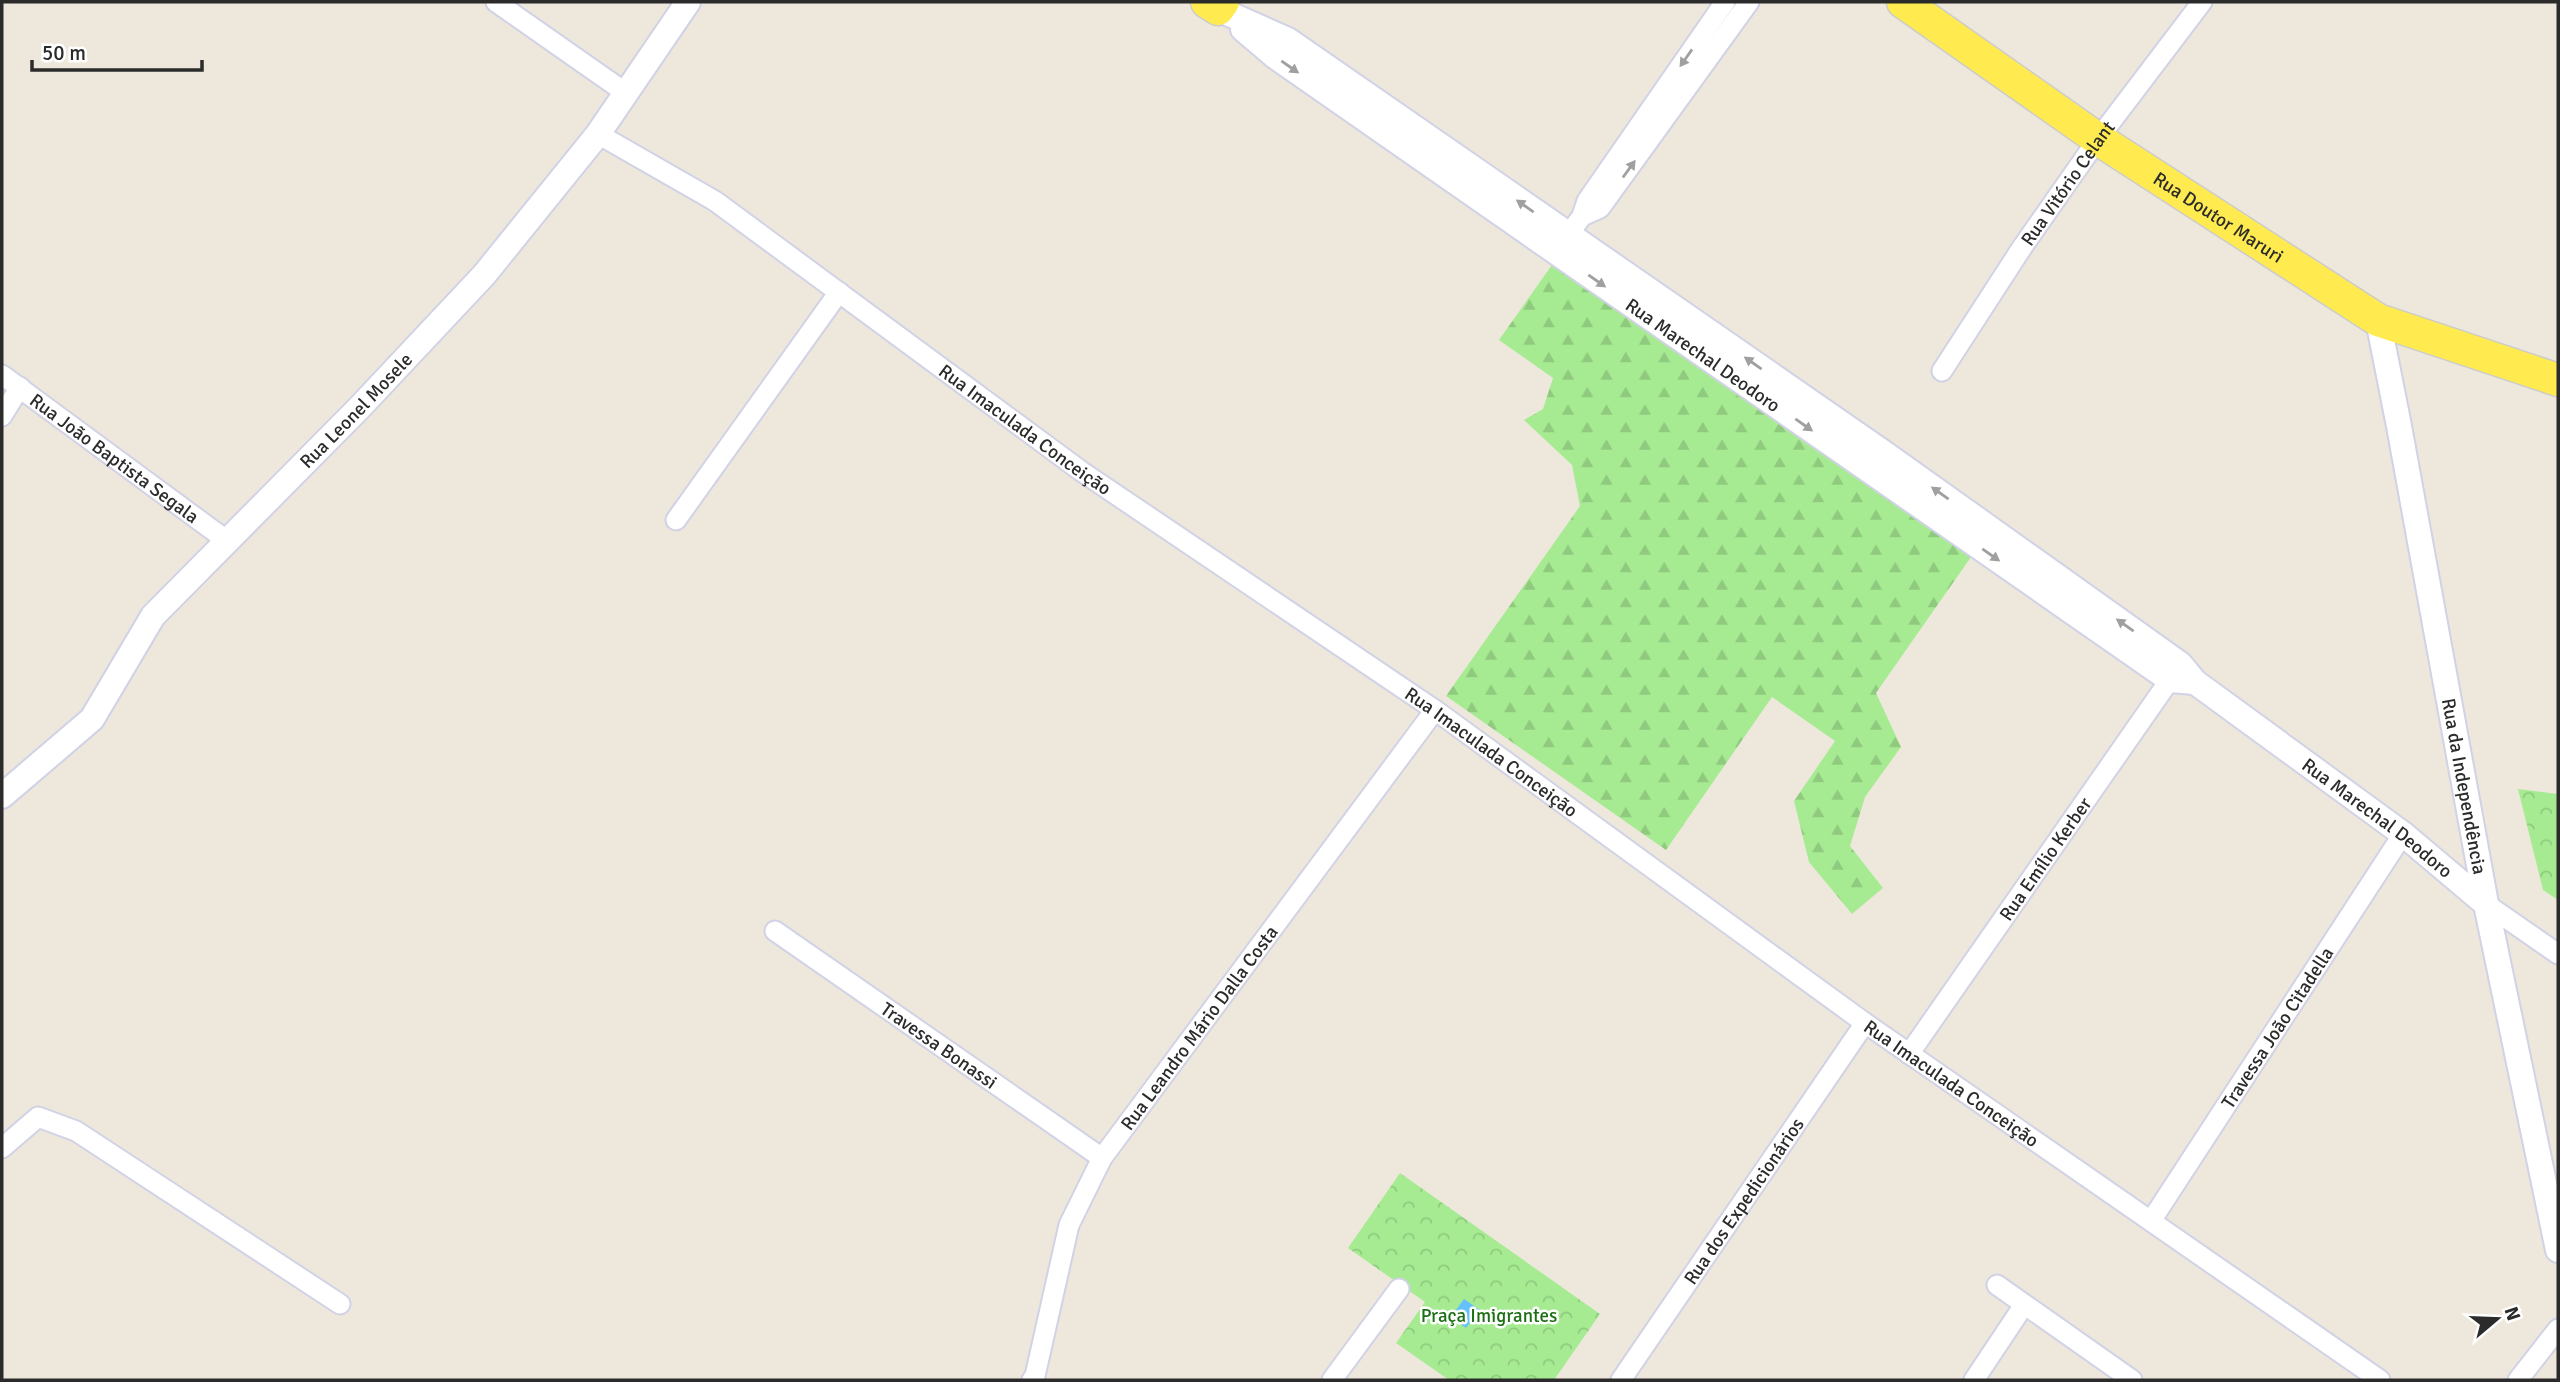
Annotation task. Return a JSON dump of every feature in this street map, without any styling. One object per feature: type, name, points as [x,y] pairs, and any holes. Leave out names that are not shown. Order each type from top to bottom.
[{"type":"main road","name":"Rua Doutor Maruri","points":[[1903,2],[2098,139],[2378,320],[2558,380]]},
{"type":"street","points":[[496,2],[626,93]]},
{"type":"street","name":"Rua Leonel Mosele","points":[[2,796],[92,719],[153,616],[360,407],[484,275],[598,134],[688,2]]},
{"type":"street","points":[[1569,234],[1587,201],[1725,2]]},
{"type":"street","points":[[1569,234],[1600,208],[1749,2]]},
{"type":"street","name":"Rua Vitório Celant","points":[[1942,371],[2021,249],[2098,139],[2202,2]]},
{"type":"street","name":"Rua Marechal Deodoro","points":[[1216,4],[1276,57],[1569,234],[2403,834],[2487,904],[2558,954]]},
{"type":"street","name":"Rua Imaculada Conceição","points":[[598,134],[715,201],[1081,471],[1435,710],[1865,1023],[2380,1380]]},
{"type":"street","points":[[676,520],[839,292]]},
{"type":"street","name":"Rua da Independência","points":[[2378,320],[2487,904],[2558,1250]]},
{"type":"street","name":"Rua João Baptista Segala","points":[[2,375],[226,541]]},
{"type":"street","points":[[2,416],[20,387]]},
{"type":"street","name":"Rua Emílio Kerber","points":[[1909,1054],[2182,675]]},
{"type":"street","name":"Rua Leandro Mário Dalla Costa","points":[[1032,1380],[1069,1225],[1102,1158],[1435,710]]},
{"type":"street","name":"Travessa João Citadella","points":[[2151,1221],[2403,834]]},
{"type":"street","name":"Travessa Bonassi","points":[[775,931],[1102,1158]]},
{"type":"street","name":"Rua dos Expedicionários","points":[[1621,1380],[1865,1023]]},
{"type":"street","points":[[2,1148],[37,1118],[76,1131],[340,1304]]},
{"type":"street","points":[[1997,1285],[2132,1380]]},
{"type":"street","points":[[1332,1380],[1399,1289]]},
{"type":"street","points":[[1973,1380],[2024,1305]]},
{"type":"street","points":[[2518,1380],[2558,1329]]},
{"type":"green space","points":[[1554,262],[1971,557],[1876,693],[1901,747],[1865,797],[1850,846],[1883,888],[1852,914],[1809,862],[1794,801],[1835,741],[1772,697],[1666,850],[1446,696],[1580,506],[1572,465],[1524,420],[1543,409],[1553,378],[1499,340]]},
{"type":"green space","points":[[2518,789],[2558,794],[2558,900],[2543,890]]},
{"type":"green space","name":"Praça Imigrantes","points":[[1400,1173],[1600,1314],[1554,1380],[1449,1380],[1396,1343],[1425,1302],[1348,1248]]},
{"type":"water","points":[[1464,1299],[1480,1310],[1466,1328],[1451,1317]]}]
